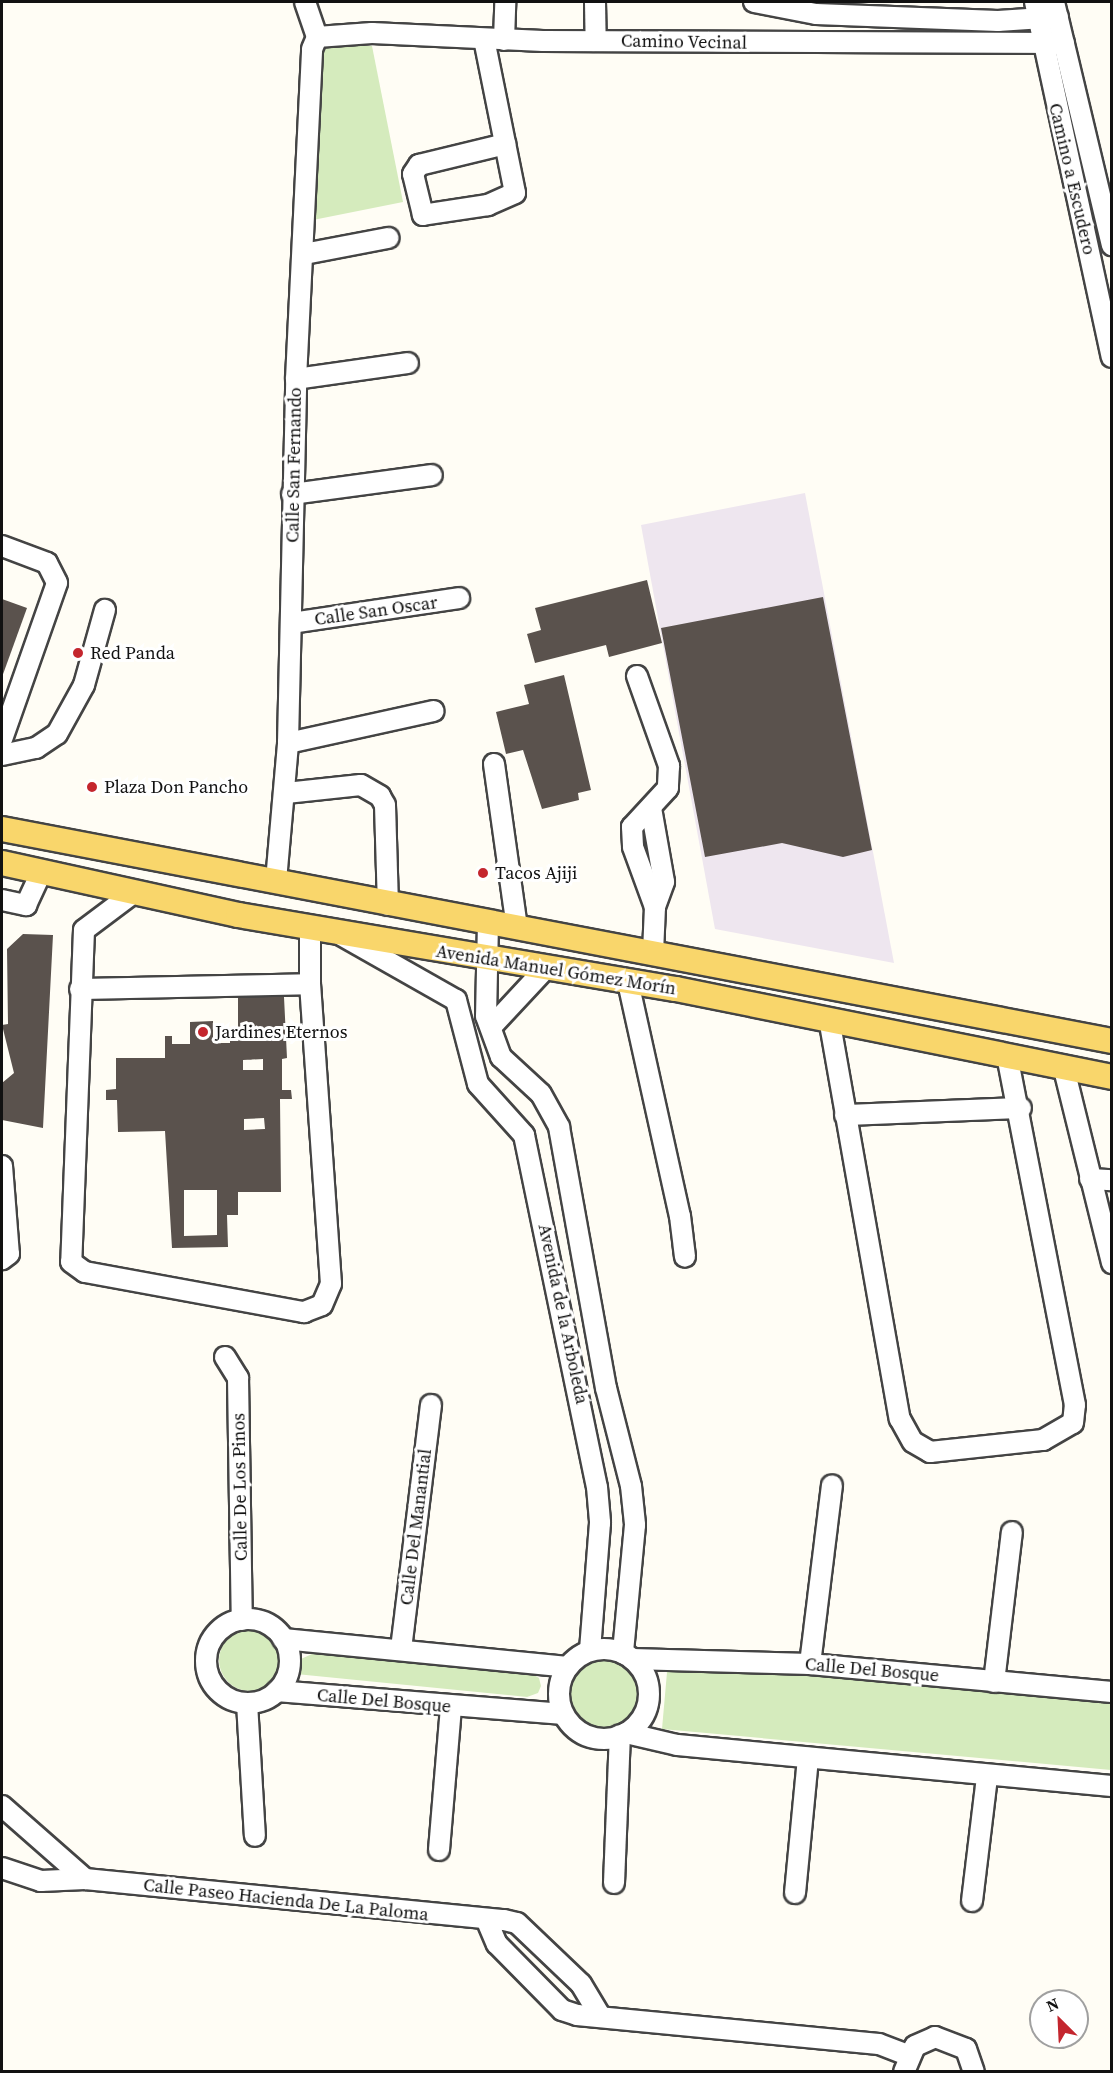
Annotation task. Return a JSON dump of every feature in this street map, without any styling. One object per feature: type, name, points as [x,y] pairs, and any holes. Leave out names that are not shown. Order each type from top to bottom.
[{"type":"main road","name":"Avenida Manuel Gómez Morín","points":[[2,829],[276,881],[388,905],[517,927],[1112,1041]]},
{"type":"main road","name":"Avenida Manuel Gómez Morín","points":[[2,863],[132,894],[544,970],[628,982],[1008,1059],[1112,1077]]},
{"type":"street","points":[[305,2],[314,43]]},
{"type":"street","points":[[504,40],[505,2]]},
{"type":"street","points":[[595,2],[596,41]]},
{"type":"street","points":[[754,2],[816,8],[1035,11],[1056,9]]},
{"type":"street","name":"Camino a Escudero","points":[[1056,9],[1112,245]]},
{"type":"street","name":"Camino a Escudero","points":[[1035,11],[1112,357]]},
{"type":"street","name":"Camino Vecinal","points":[[314,43],[372,33],[504,40],[1041,46],[1064,43]]},
{"type":"street","points":[[484,39],[515,193],[488,205],[423,215],[413,174],[419,165],[505,144]]},
{"type":"street","name":"Calle San Fernando","points":[[276,881],[286,793],[292,623],[292,494],[296,379],[314,43]]},
{"type":"street","points":[[304,254],[388,238]]},
{"type":"street","points":[[296,379],[408,363]]},
{"type":"street","points":[[292,494],[432,476]]},
{"type":"street","points":[[2,546],[47,563],[57,583],[2,739]]},
{"type":"street","name":"Calle San Oscar","points":[[292,623],[459,598]]},
{"type":"street","points":[[2,755],[36,748],[57,734],[84,685],[105,610]]},
{"type":"street","points":[[637,676],[669,766],[668,789],[632,827],[633,847],[655,907],[653,953]]},
{"type":"street","points":[[288,743],[435,711]]},
{"type":"street","points":[[494,764],[517,927]]},
{"type":"street","points":[[286,793],[362,785],[380,796],[385,805],[388,905]]},
{"type":"street","points":[[2,900],[26,905],[42,871]]},
{"type":"street","points":[[132,894],[84,930],[71,1262],[85,1272],[304,1312],[322,1305],[331,1284],[310,984],[310,928]]},
{"type":"street","name":"Avenida de la Arboleda","points":[[488,922],[489,1021],[501,1057],[550,1105],[559,1127],[615,1415],[635,1525],[628,1656]]},
{"type":"street","points":[[338,933],[489,1021],[544,970]]},
{"type":"street","points":[[628,982],[685,1257]]},
{"type":"street","points":[[80,989],[310,984]]},
{"type":"street","name":"Avenida de la Arboleda","points":[[456,1000],[478,1084],[524,1134],[536,1182],[584,1419],[600,1523],[590,1651]]},
{"type":"street","points":[[830,1024],[900,1419],[913,1442],[930,1452],[1043,1440],[1073,1423],[1075,1405],[1021,1108],[1008,1059]]},
{"type":"street","points":[[1064,1069],[1112,1263]]},
{"type":"street","points":[[845,1115],[1021,1108]]},
{"type":"street","points":[[2,1166],[9,1254],[2,1258]]},
{"type":"street","points":[[536,1182],[567,1175]]},
{"type":"street","points":[[1090,1179],[1112,1180]]},
{"type":"street","name":"Calle De Los Pinos","points":[[225,1357],[238,1378],[242,1620]]},
{"type":"street","name":"Calle Del Manantial","points":[[401,1649],[431,1405]]},
{"type":"street","points":[[584,1419],[615,1415]]},
{"type":"street","points":[[810,1664],[832,1485]]},
{"type":"street","points":[[994,1682],[1012,1532]]},
{"type":"street","points":[[242,1620],[265,1623],[283,1639],[290,1661],[277,1691],[247,1703],[219,1691],[206,1664],[215,1635],[242,1620]]},
{"type":"street","points":[[283,1639],[568,1667]]},
{"type":"street","points":[[614,1883],[623,1734],[643,1715],[648,1697],[646,1679],[628,1656],[590,1651],[568,1667],[560,1685],[563,1713],[587,1736],[623,1734],[677,1745],[987,1777],[1112,1786]]},
{"type":"street","name":"Calle Del Bosque","points":[[628,1656],[810,1664],[1112,1692]]},
{"type":"street","name":"Calle Del Bosque","points":[[277,1691],[451,1707],[563,1713]]},
{"type":"street","points":[[247,1703],[255,1836]]},
{"type":"street","points":[[439,1850],[451,1707]]},
{"type":"street","points":[[795,1893],[808,1758]]},
{"type":"street","points":[[972,1901],[987,1777]]},
{"type":"street","points":[[2,1806],[85,1879]]},
{"type":"street","name":"Calle Paseo Hacienda De La Paloma","points":[[2,1868],[41,1881],[85,1879],[517,1923],[581,1984],[598,2014]]},
{"type":"street","points":[[487,1921],[496,1944],[561,2010],[879,2044],[906,2063],[925,2040],[947,2038],[966,2049],[974,2072]]},
{"type":"shaded area","points":[[805,493],[894,963],[715,929],[641,525]]},
{"type":"green space","points":[[318,44],[372,46],[403,202],[313,220]]},
{"type":"green space","points":[[244,1629],[256,1629],[272,1638],[279,1648],[281,1660],[279,1672],[272,1682],[256,1691],[244,1691],[233,1686],[224,1677],[219,1666],[219,1654],[224,1643],[233,1634]]},
{"type":"green space","points":[[312,1654],[529,1672],[539,1678],[541,1686],[538,1693],[527,1697],[296,1674],[301,1659]]},
{"type":"green space","points":[[597,1660],[611,1660],[623,1665],[633,1675],[638,1694],[633,1713],[623,1723],[611,1728],[597,1728],[585,1723],[575,1713],[570,1701],[570,1687],[575,1675],[585,1665]]},
{"type":"green space","points":[[668,1661],[1111,1702],[1111,1770],[662,1729]]},
{"type":"building","points":[[647,580],[662,643],[609,657],[606,645],[535,663],[527,634],[541,630],[535,608]]},
{"type":"building","points":[[823,597],[872,850],[843,857],[782,843],[705,857],[661,628]]},
{"type":"building","points":[[2,599],[27,608],[2,677]]},
{"type":"building","points":[[564,675],[591,790],[578,793],[579,800],[542,809],[523,750],[506,754],[496,712],[529,704],[524,685]]},
{"type":"building","points":[[23,934],[53,935],[43,1128],[2,1120],[2,1083],[14,1073],[2,1025],[8,1024],[7,949]]},
{"type":"building","points":[[238,997],[284,997],[287,1058],[282,1059],[282,1090],[291,1090],[292,1099],[280,1099],[281,1192],[238,1192],[238,1215],[227,1215],[228,1247],[172,1248],[165,1131],[118,1132],[117,1100],[106,1100],[106,1090],[116,1089],[116,1058],[165,1058],[165,1036],[172,1036],[172,1044],[190,1044],[190,1022],[213,1021],[213,1043],[230,1043],[230,1035],[238,1035]],"holes":[[[263,1059],[263,1070],[243,1070],[243,1060]],[[264,1118],[265,1129],[244,1130],[244,1119]],[[184,1190],[217,1190],[217,1235],[184,1236]]]},
{"type":"place","name":"Red Panda","points":[[78,653]]},
{"type":"place","name":"Plaza Don Pancho","points":[[92,787]]},
{"type":"place","name":"Tacos Ajiji","points":[[483,873]]},
{"type":"place","name":"Jardines Eternos","points":[[203,1032]]}]
